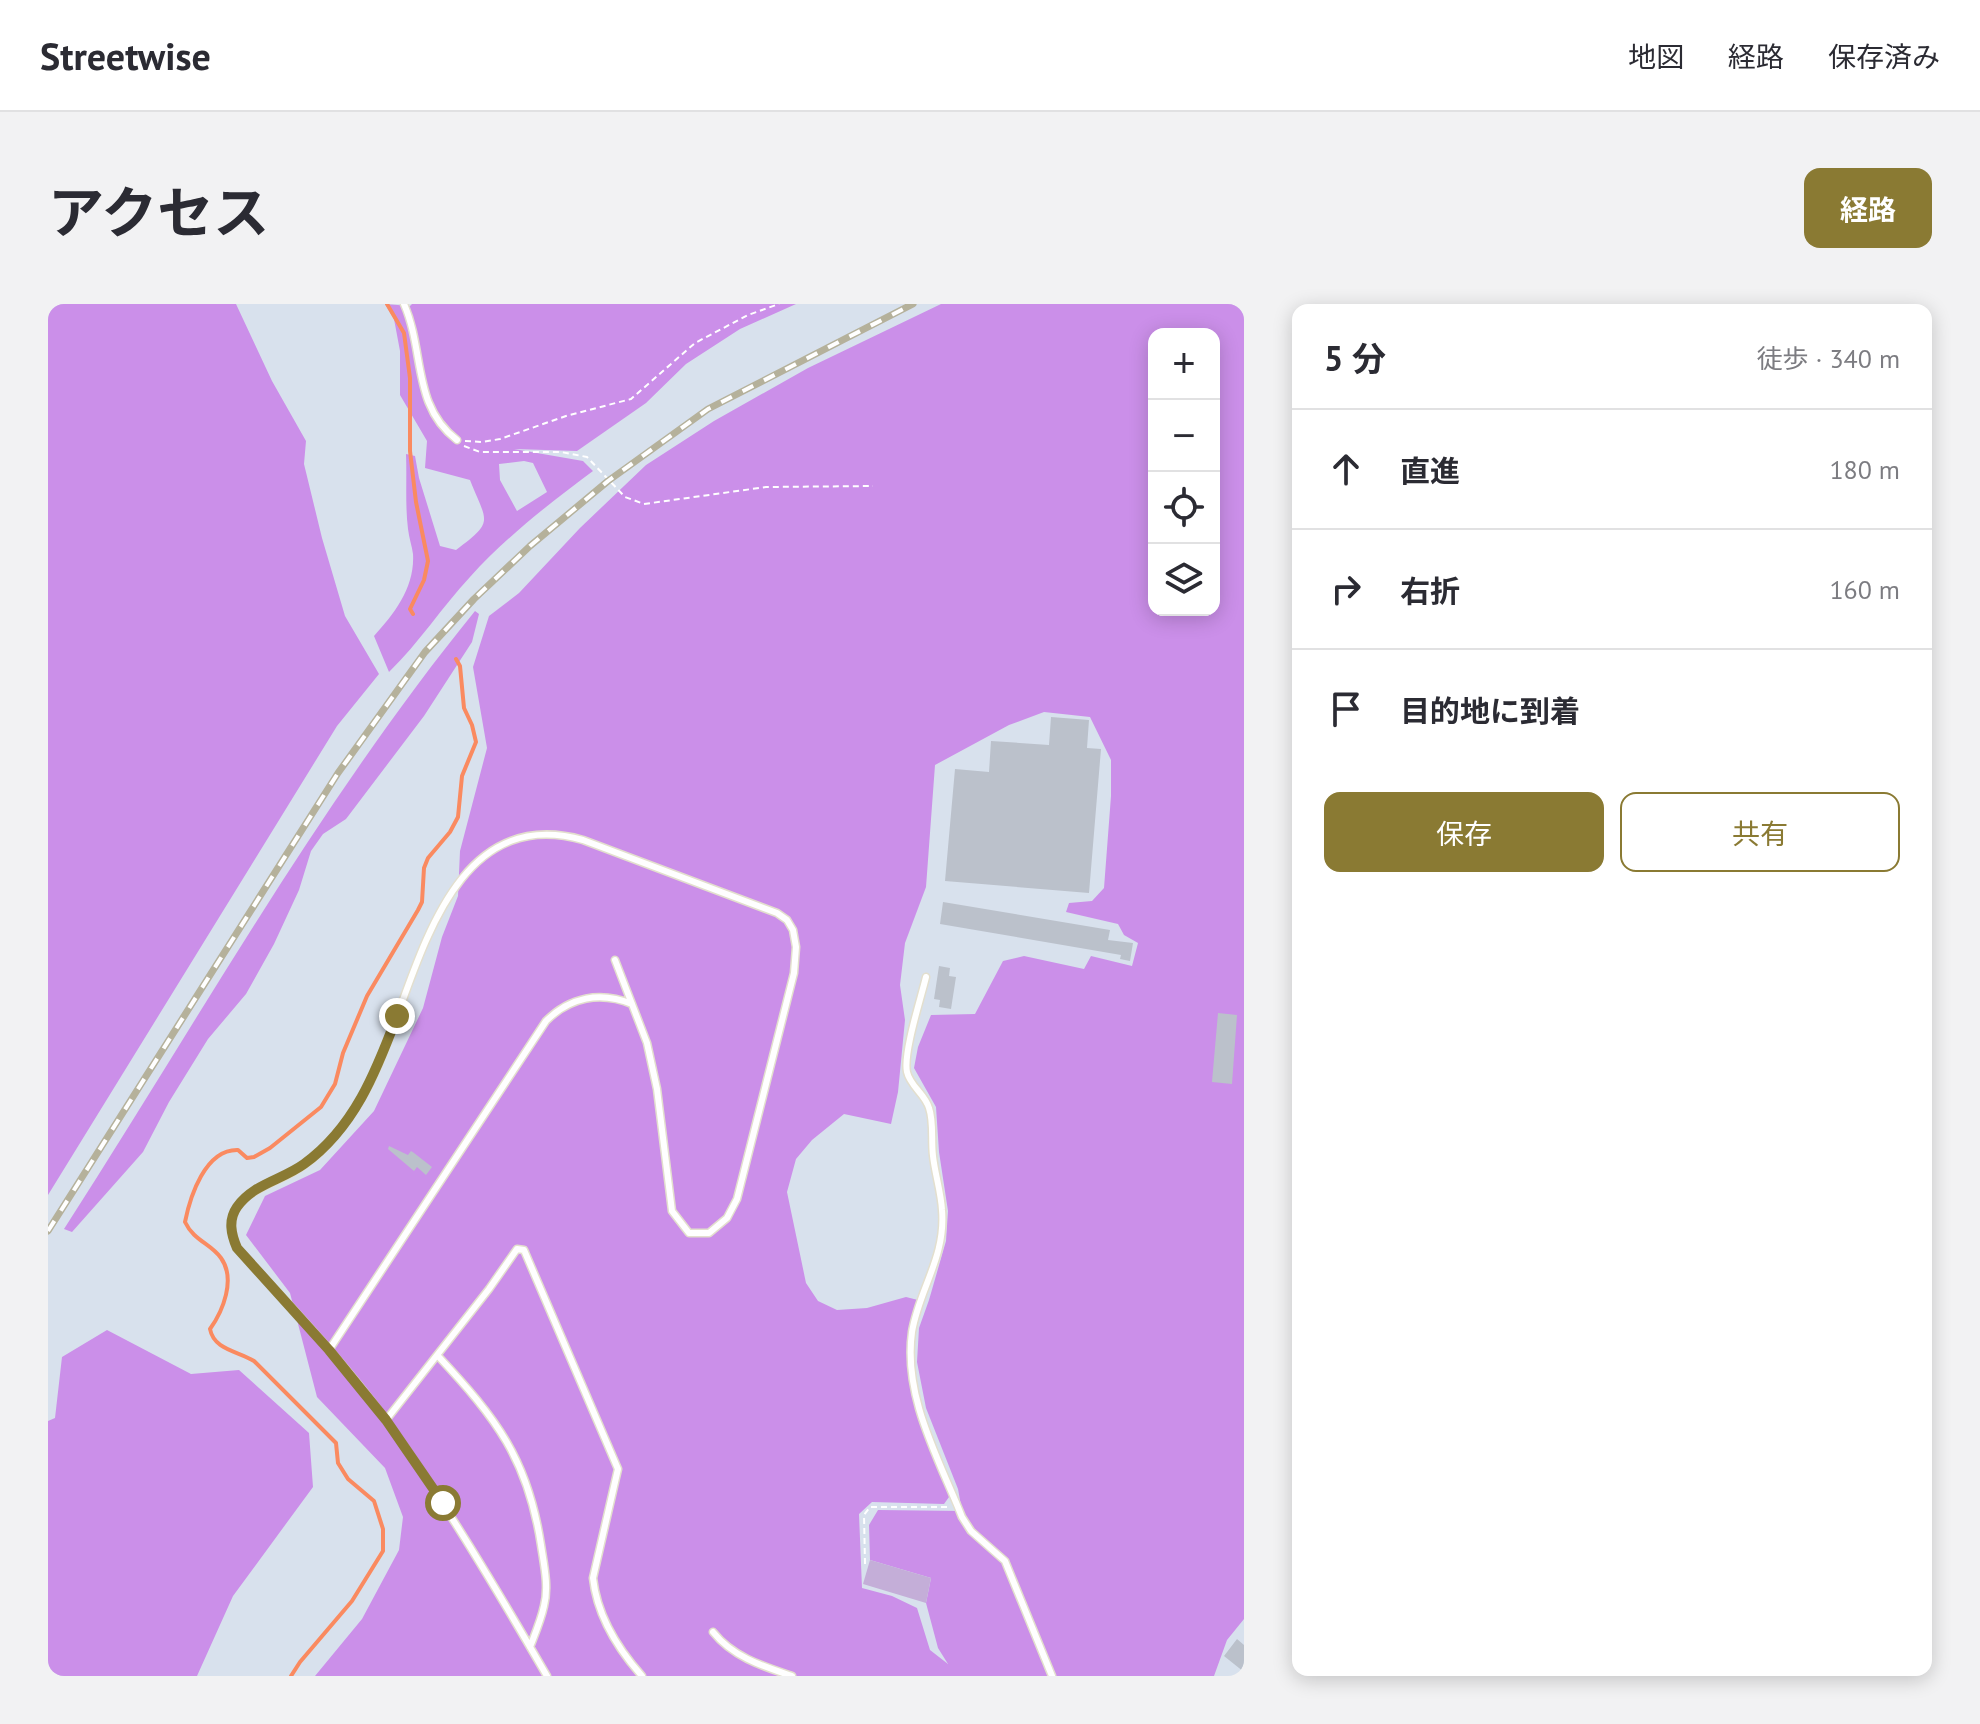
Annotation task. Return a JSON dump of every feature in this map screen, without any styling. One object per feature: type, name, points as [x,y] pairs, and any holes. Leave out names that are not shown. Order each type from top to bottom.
[{"type":"lane","points":[[404,304],[413,324],[430,411],[445,431],[457,440]]},
{"type":"lane","points":[[547,1676],[443,1503],[386,1420],[329,1350],[237,1248],[232,1236],[234,1212],[253,1192],[293,1172],[319,1154],[361,1101],[377,1069],[426,936],[446,899],[462,878],[494,849],[518,838],[540,833],[583,840],[777,913],[787,920],[793,930],[796,947],[791,990],[737,1199],[727,1218],[709,1233],[689,1233],[672,1211],[657,1089],[647,1043],[615,960]]},
{"type":"lane","points":[[926,977],[907,1071],[930,1110],[943,1231],[935,1267],[912,1332],[911,1366],[920,1413],[958,1507],[971,1531],[1005,1561],[1052,1676]]},
{"type":"lane","points":[[329,1350],[546,1021],[564,1005],[578,1000],[614,997],[632,1004]]},
{"type":"lane","points":[[386,1420],[517,1249],[524,1250],[618,1469],[593,1578],[595,1596],[601,1614],[642,1676]]},
{"type":"lane","points":[[438,1356],[499,1427],[513,1452],[532,1502],[546,1584],[545,1606],[530,1647]]},
{"type":"lane","points":[[713,1632],[725,1647],[743,1658],[792,1676]]},
{"type":"path","points":[[457,440],[482,442],[500,439],[566,416],[631,399],[695,343],[748,315],[779,304]]},
{"type":"path","points":[[457,440],[480,452],[561,452],[587,457],[625,497],[644,504],[766,487],[873,486]]},
{"type":"path","points":[[865,1564],[864,1515],[870,1507],[958,1507]]},
{"type":"shaded area","points":[[48,304],[236,304],[272,381],[306,441],[304,464],[345,616],[379,674],[337,726],[48,1195]]},
{"type":"shaded area","points":[[385,304],[796,304],[740,329],[686,364],[646,403],[577,451],[514,449],[583,461],[593,471],[498,548],[389,672],[374,636],[402,599],[411,578],[413,554],[407,520],[406,454],[415,456],[440,546],[456,550],[477,533],[484,520],[470,480],[425,468],[427,441],[400,395],[400,351],[394,319]],"holes":[[[533,463],[547,492],[517,511],[500,480],[499,464]]]},
{"type":"shaded area","points":[[941,304],[1244,304],[1244,1619],[1227,1640],[1214,1676],[315,1676],[362,1619],[399,1550],[403,1517],[385,1468],[317,1397],[290,1293],[246,1235],[265,1196],[320,1170],[374,1111],[423,1008],[442,937],[458,896],[460,851],[487,748],[473,667],[489,616],[519,593],[580,528],[646,465],[714,421],[808,368]],"holes":[[[1044,712],[1090,717],[1111,760],[1104,888],[1092,901],[1069,903],[1066,912],[1118,924],[1124,935],[1138,943],[1132,966],[1091,956],[1084,969],[1024,956],[1003,961],[975,1014],[931,1015],[918,1047],[914,1068],[936,1107],[948,1211],[946,1241],[919,1328],[917,1362],[926,1408],[958,1489],[962,1511],[878,1510],[869,1525],[870,1560],[931,1578],[926,1603],[938,1648],[948,1664],[930,1650],[917,1608],[892,1596],[862,1588],[859,1514],[872,1502],[944,1504],[949,1497],[918,1412],[909,1372],[909,1330],[918,1300],[906,1297],[867,1308],[837,1310],[818,1301],[806,1283],[787,1192],[796,1159],[812,1140],[844,1114],[891,1124],[898,1092],[905,1020],[900,985],[905,943],[926,887],[935,765],[1009,725]]]},
{"type":"shaded area","points":[[475,611],[479,614],[472,642],[424,716],[346,819],[323,834],[311,851],[299,890],[274,944],[246,994],[208,1039],[143,1152],[72,1232],[64,1229],[312,836],[418,684]]},
{"type":"shaded area","points":[[107,1330],[191,1374],[239,1370],[309,1433],[313,1487],[233,1596],[197,1676],[48,1676],[48,1421],[55,1418],[62,1357]]},
{"type":"shaded area","points":[[870,1560],[931,1578],[926,1603],[863,1584]]},
{"type":"building","points":[[1051,717],[1089,720],[1087,748],[1101,749],[1089,893],[945,881],[955,769],[989,772],[991,741],[1049,745]]},
{"type":"building","points":[[943,902],[1110,930],[1108,940],[1133,943],[1130,961],[1120,959],[1121,955],[940,924]]},
{"type":"building","points":[[939,966],[950,968],[949,976],[956,977],[951,1009],[939,1007],[940,1000],[934,999]]},
{"type":"building","points":[[1218,1013],[1237,1015],[1232,1084],[1212,1082]]},
{"type":"building","points":[[389,1146],[408,1155],[411,1151],[432,1167],[426,1175],[417,1167],[414,1171],[388,1149]]},
{"type":"building","points":[[1237,1639],[1244,1645],[1244,1672],[1224,1656]]},
{"type":"waterway","points":[[387,304],[404,333],[410,378],[410,451],[428,561],[424,580],[410,609],[413,614]]},
{"type":"waterway","points":[[291,1676],[352,1601],[383,1551],[383,1529],[374,1501],[348,1479],[338,1463],[336,1443],[254,1361],[221,1346],[212,1336],[210,1329],[228,1285],[225,1266],[217,1253],[193,1234],[185,1222],[195,1188],[216,1157],[238,1150],[247,1158],[254,1157],[270,1148],[321,1107],[335,1084],[343,1053],[367,996],[422,902],[424,868],[428,858],[450,832],[458,817],[462,776],[476,742],[464,708],[460,666],[456,659]]},
{"type":"railway","points":[[48,1231],[338,773],[425,652],[474,599],[530,546],[608,481],[708,409],[913,304]]},
{"type":"route","points":[[397,1016],[361,1101],[340,1130],[319,1154],[243,1199],[234,1212],[232,1236],[237,1248],[329,1350],[386,1420],[443,1503]]}]
